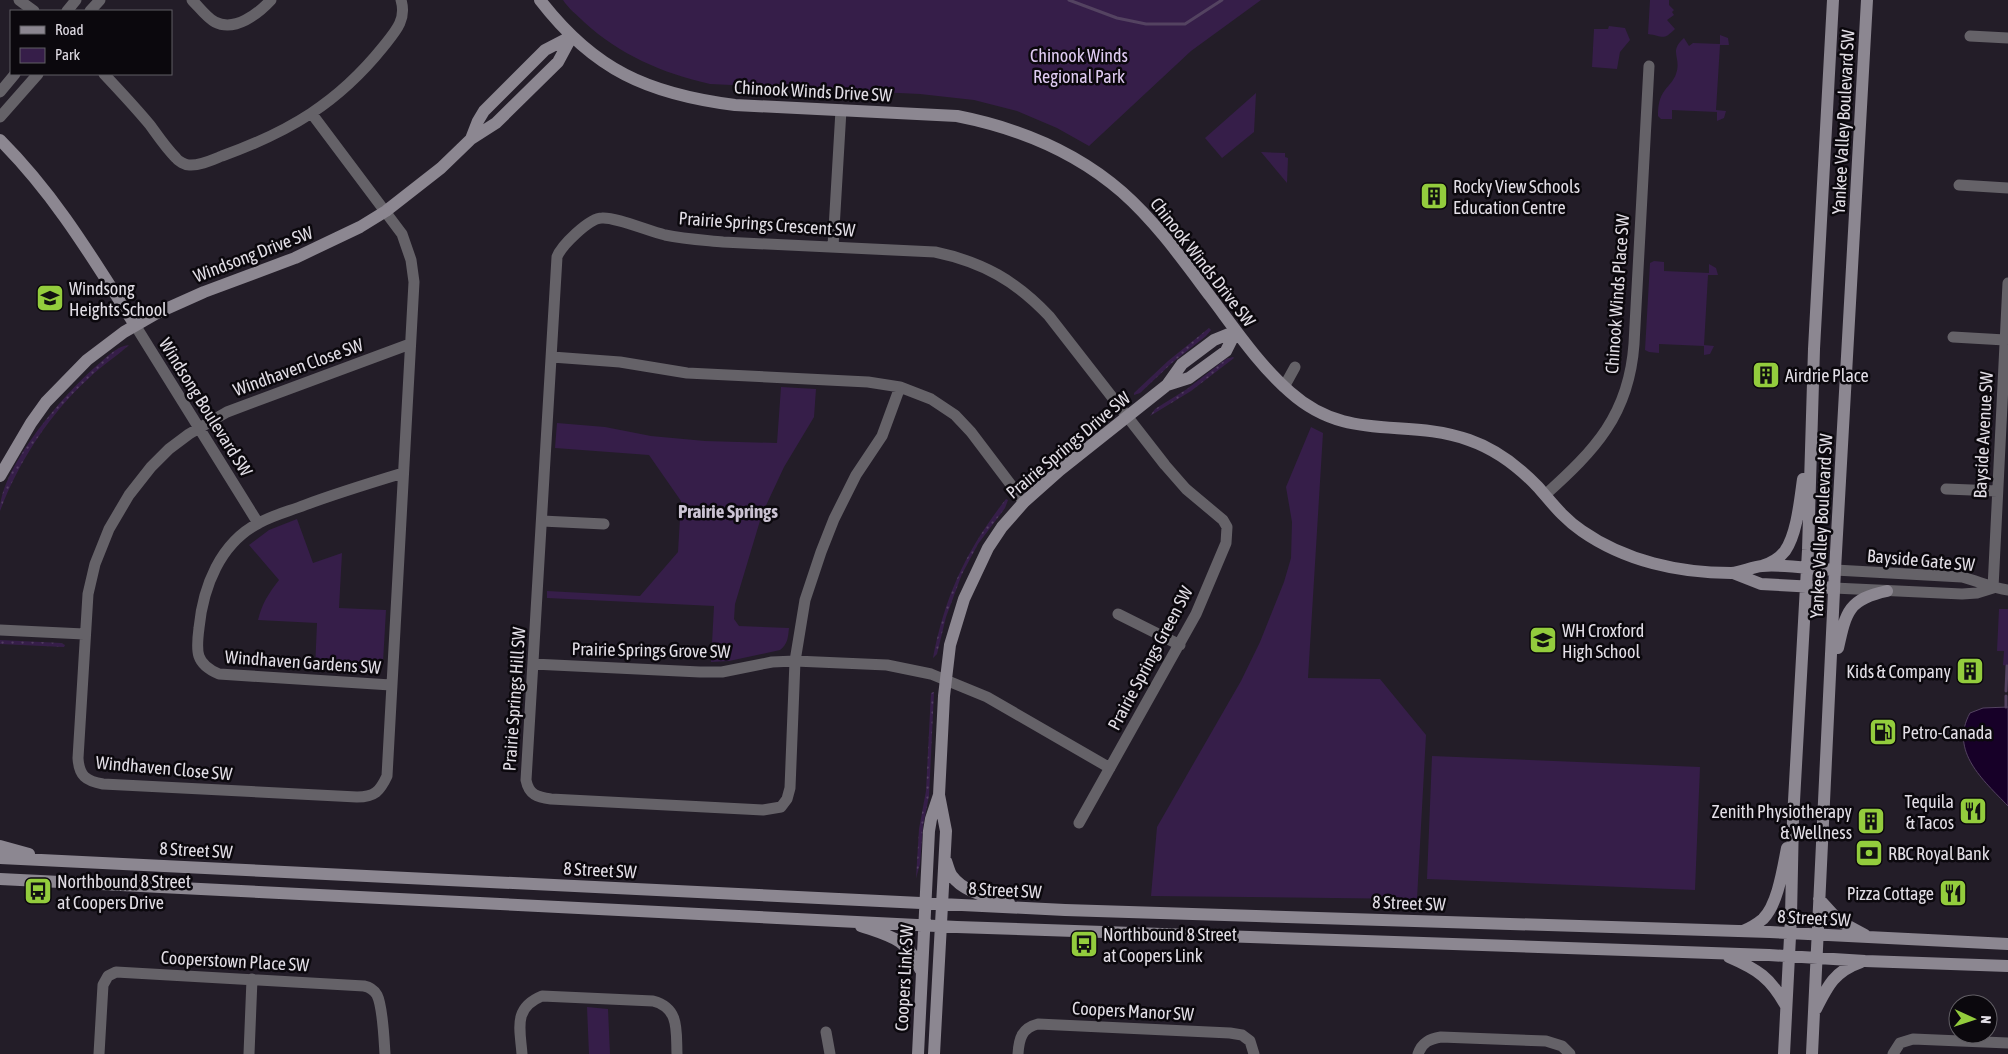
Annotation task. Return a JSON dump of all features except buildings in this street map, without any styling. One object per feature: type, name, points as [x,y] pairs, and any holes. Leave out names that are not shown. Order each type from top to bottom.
[{"type":"main road","name":"Chinook Winds Drive SW","points":[[540,0],[572,36],[605,63],[630,79],[656,90],[707,102],[735,105],[957,116],[1018,131],[1068,154],[1121,191],[1136,205],[1175,250],[1267,370],[1284,387],[1317,411],[1336,420],[1366,427],[1421,429],[1444,432],[1471,440],[1495,452],[1515,466],[1545,495],[1561,515],[1580,530],[1602,544],[1629,556],[1672,568],[1733,573],[1761,584],[1834,588]]},
{"type":"main road","name":"Yankee Valley Boulevard SW","points":[[1784,1054],[1793,819],[1833,0]]},
{"type":"main road","name":"Yankee Valley Boulevard SW","points":[[1812,1054],[1834,588],[1867,0]]},
{"type":"main road","name":"Windsong Drive SW","points":[[471,139],[484,111],[545,50],[572,36]]},
{"type":"main road","name":"Windsong Drive SW","points":[[0,476],[31,423],[58,389],[87,360],[135,325],[184,300],[295,258],[360,228],[386,211],[441,168],[471,139],[496,123],[551,69],[563,54],[572,36]]},
{"type":"main road","name":"Windsong Boulevard SW","points":[[0,140],[24,164],[88,248],[135,325]]},
{"type":"main road","name":"Prairie Springs Drive SW","points":[[926,903],[929,831],[939,795],[950,645],[974,575],[988,548],[1002,527],[1024,502],[1060,470],[1167,384],[1190,378],[1226,351],[1236,331]]},
{"type":"main road","points":[[1762,566],[1774,561],[1784,552],[1790,541],[1799,505],[1811,432]]},
{"type":"main road","name":"Chinook Winds Drive SW","points":[[1733,573],[1762,566],[1835,570]]},
{"type":"main road","points":[[1831,682],[1842,630],[1853,606],[1861,598],[1887,591]]},
{"type":"main road","name":"Prairie Springs Drive SW","points":[[939,795],[945,820],[942,904]]},
{"type":"main road","points":[[1743,932],[1764,918],[1776,895],[1793,819]]},
{"type":"main road","points":[[0,846],[53,860]]},
{"type":"main road","name":"8 Street SW","points":[[0,858],[1026,908],[1743,932],[2008,944]]},
{"type":"main road","points":[[944,859],[952,876],[961,885],[1026,908]]},
{"type":"main road","points":[[0,879],[941,926],[1722,953],[1864,961],[2008,966]]},
{"type":"main road","points":[[1820,899],[1839,921],[1875,939]]},
{"type":"main road","name":"Coopers Link SW","points":[[918,1054],[926,903]]},
{"type":"main road","name":"Coopers Link SW","points":[[934,1054],[942,904]]},
{"type":"main road","points":[[844,921],[896,939],[908,946],[922,974]]},
{"type":"main road","points":[[1722,953],[1764,975],[1777,989],[1786,1006]]},
{"type":"main road","points":[[1814,1014],[1835,976],[1847,967],[1864,961]]},
{"type":"street","points":[[19,0],[33,10]]},
{"type":"street","points":[[68,10],[76,0]]},
{"type":"street","points":[[91,10],[100,0]]},
{"type":"street","points":[[192,0],[214,22],[224,25],[235,25],[263,8],[271,0]]},
{"type":"street","points":[[105,75],[130,101],[177,160],[188,166],[205,162],[249,146],[312,114],[364,71],[391,37],[402,21],[404,10],[402,0]]},
{"type":"street","points":[[1970,36],[2008,38]]},
{"type":"street","name":"Chinook Winds Place SW","points":[[1545,495],[1604,436],[1621,404],[1631,375],[1649,66]]},
{"type":"street","points":[[0,92],[14,75]]},
{"type":"street","points":[[0,117],[37,75]]},
{"type":"street","points":[[834,246],[841,110]]},
{"type":"street","name":"Windhaven Close SW","points":[[312,114],[402,234],[411,260],[414,282],[387,776],[381,789],[367,797],[103,784],[89,781],[82,776],[79,769],[84,634],[88,594],[95,564],[109,529],[129,495],[151,467],[169,449],[199,428],[227,412],[410,344]]},
{"type":"street","points":[[1959,185],[2008,188]]},
{"type":"street","name":"Prairie Springs Crescent SW","points":[[552,356],[557,257],[562,246],[596,219],[608,218],[658,233],[691,239],[935,252],[959,257],[985,268],[1009,280],[1032,298],[1049,316],[1128,417]]},
{"type":"street","name":"Bayside Avenue SW","points":[[1993,588],[2008,283]]},
{"type":"street","name":"Windsong Boulevard SW","points":[[135,325],[258,523]]},
{"type":"street","points":[[1953,337],[2005,340]]},
{"type":"street","points":[[552,356],[620,362],[687,373],[868,382],[900,387],[932,399],[955,416],[971,432],[1024,502]]},
{"type":"street","name":"Prairie Springs Hill SW","points":[[552,356],[526,780],[528,790],[534,795],[552,799],[764,810],[781,807],[787,799],[790,788],[795,661]]},
{"type":"street","points":[[1284,387],[1294,368]]},
{"type":"street","points":[[795,661],[805,600],[821,552],[845,495],[882,436],[900,387]]},
{"type":"street","name":"Prairie Springs Green SW","points":[[1079,823],[1180,645],[1196,614],[1226,543],[1226,527],[1223,520],[1186,489],[1128,417]]},
{"type":"street","name":"Windhaven Gardens SW","points":[[391,685],[219,674],[208,670],[201,662],[197,651],[204,597],[212,576],[233,543],[258,523],[314,502],[403,473]]},
{"type":"street","points":[[1946,488],[1997,491]]},
{"type":"street","points":[[542,521],[604,524]]},
{"type":"street","name":"Bayside Gate SW","points":[[1835,570],[1962,577],[1978,581],[1993,588]]},
{"type":"street","name":"Bayside Gate SW","points":[[1834,588],[1962,594],[1977,593],[1993,588]]},
{"type":"street","points":[[1993,588],[2008,590]]},
{"type":"street","points":[[1118,614],[1180,645]]},
{"type":"street","points":[[0,630],[84,634]]},
{"type":"street","name":"Prairie Springs Grove SW","points":[[534,664],[715,672],[772,662],[795,661],[887,665],[931,674],[946,680]]},
{"type":"street","points":[[946,680],[987,697],[1110,768]]},
{"type":"street","name":"Cooperstown Place SW","points":[[99,1054],[102,985],[108,976],[116,972],[364,986],[371,988],[377,995],[380,1006],[385,1054]]},
{"type":"street","points":[[249,1054],[252,979]]},
{"type":"street","points":[[522,1054],[521,1016],[524,1007],[531,1000],[542,996],[652,1001],[662,1004],[668,1008],[676,1024],[677,1054]]},
{"type":"street","name":"Coopers Manor SW","points":[[1018,1054],[1020,1038],[1024,1031],[1030,1026],[1038,1024],[1230,1033],[1242,1036],[1250,1041],[1254,1054]]},
{"type":"street","points":[[826,1032],[830,1054]]},
{"type":"street","points":[[1418,1054],[1424,1044],[1432,1038],[1442,1037],[1546,1041],[1562,1046],[1570,1054]]},
{"type":"street","points":[[1893,1054],[1900,1043],[1913,1039],[2008,1043]]},
{"type":"green space","name":"Chinook Winds Regional Park","points":[[563,0],[1261,0],[1191,51],[1089,146],[1057,128],[1017,111],[974,100],[920,94],[710,84],[692,80],[642,61],[612,44],[584,22]]},
{"type":"green space","points":[[1650,0],[1669,0],[1669,5],[1674,10],[1672,12],[1674,15],[1667,20],[1675,29],[1668,35],[1648,34]]},
{"type":"green space","points":[[1609,26],[1625,28],[1630,40],[1620,52],[1617,69],[1592,67],[1594,29],[1608,29]]},
{"type":"green space","points":[[1720,35],[1728,38],[1729,45],[1720,45],[1716,110],[1726,111],[1724,118],[1717,121],[1717,112],[1672,110],[1672,119],[1661,119],[1658,116],[1659,102],[1676,74],[1678,63],[1676,51],[1679,43],[1684,38],[1689,46],[1693,43],[1720,44]]},
{"type":"green space","points":[[1256,93],[1254,132],[1222,158],[1205,138]]},
{"type":"green space","points":[[1261,152],[1285,153],[1285,157],[1288,158],[1287,183]]},
{"type":"green space","points":[[1654,261],[1664,262],[1664,271],[1709,273],[1709,264],[1716,268],[1718,275],[1708,275],[1704,345],[1714,346],[1710,354],[1704,355],[1704,346],[1659,344],[1659,353],[1645,350],[1650,263]]},
{"type":"green space","points":[[1209,328],[1211,330],[1206,336],[1173,362],[1140,393],[1134,395],[1168,361]]},
{"type":"green space","points":[[129,345],[88,379],[48,423],[16,474],[0,511],[3,493],[11,473],[23,452],[54,410],[107,357],[121,347]]},
{"type":"green space","points":[[1233,357],[1191,391],[1150,416],[1155,409],[1187,389],[1226,359]]},
{"type":"green space","points":[[781,387],[816,389],[814,417],[784,467],[762,514],[735,604],[734,619],[739,626],[789,628],[787,640],[783,648],[729,661],[711,662],[714,606],[547,598],[547,591],[640,596],[678,552],[681,501],[649,455],[555,448],[557,423],[605,427],[651,436],[705,441],[777,443]]},
{"type":"green space","points":[[1105,416],[1107,417],[1103,422],[1037,475],[1029,479],[1042,465]]},
{"type":"green space","points":[[1311,427],[1323,433],[1308,678],[1380,679],[1426,735],[1417,899],[1151,896],[1157,827],[1241,681],[1260,642],[1284,582],[1291,558],[1292,522],[1286,487]]},
{"type":"green space","points":[[1006,499],[1008,500],[1005,508],[978,544],[962,574],[946,617],[937,654],[933,658],[944,614],[959,574],[980,536]]},
{"type":"green space","points":[[297,519],[313,563],[342,553],[339,608],[386,610],[383,662],[376,671],[370,673],[315,670],[317,623],[258,620],[266,598],[279,580],[249,545],[269,530]]},
{"type":"green space","points":[[1999,609],[2008,609],[2008,666],[2003,665],[2004,651],[1997,651]]},
{"type":"green space","points":[[0,640],[61,643],[65,645],[64,647],[0,644]]},
{"type":"green space","points":[[934,692],[929,796],[923,826],[920,864],[916,878],[919,829],[926,791],[931,693]]},
{"type":"green space","points":[[1432,756],[1700,767],[1695,890],[1427,879]]},
{"type":"green space","points":[[587,1007],[608,1009],[610,1054],[589,1054]]},
{"type":"shaded area","points":[[2008,707],[2008,806],[1979,775],[1966,752],[1964,740],[1965,727],[1970,713],[1983,708]]},
{"type":"waterway","points":[[1069,0],[1117,18],[1146,24],[1185,24],[1222,0]]},
{"type":"waterway","points":[[2006,691],[2007,666]]},
{"type":"waterway","points":[[2006,696],[2006,707]]},
{"type":"place","name":"Rocky View Schools Education Centre","points":[[1434,196]]},
{"type":"place","name":"Windsong Heights School","points":[[50,298]]},
{"type":"place","name":"Airdrie Place","points":[[1766,375]]},
{"type":"place","name":"WH Croxford High School","points":[[1543,640]]},
{"type":"place","name":"Kids & Company","points":[[1970,671]]},
{"type":"place","name":"Petro-Canada","points":[[1883,732]]},
{"type":"place","name":"Tequila & Tacos","points":[[1973,811]]},
{"type":"place","name":"Zenith Physiotherapy & Wellness","points":[[1871,821]]},
{"type":"place","name":"RBC Royal Bank","points":[[1869,853]]},
{"type":"place","name":"Northbound 8 Street at Coopers Drive","points":[[38,891]]},
{"type":"place","name":"Pizza Cottage","points":[[1953,893]]},
{"type":"place","name":"Northbound 8 Street at Coopers Link","points":[[1084,944]]},
{"type":"district","name":"Prairie Springs","points":[[728,511]]}]
